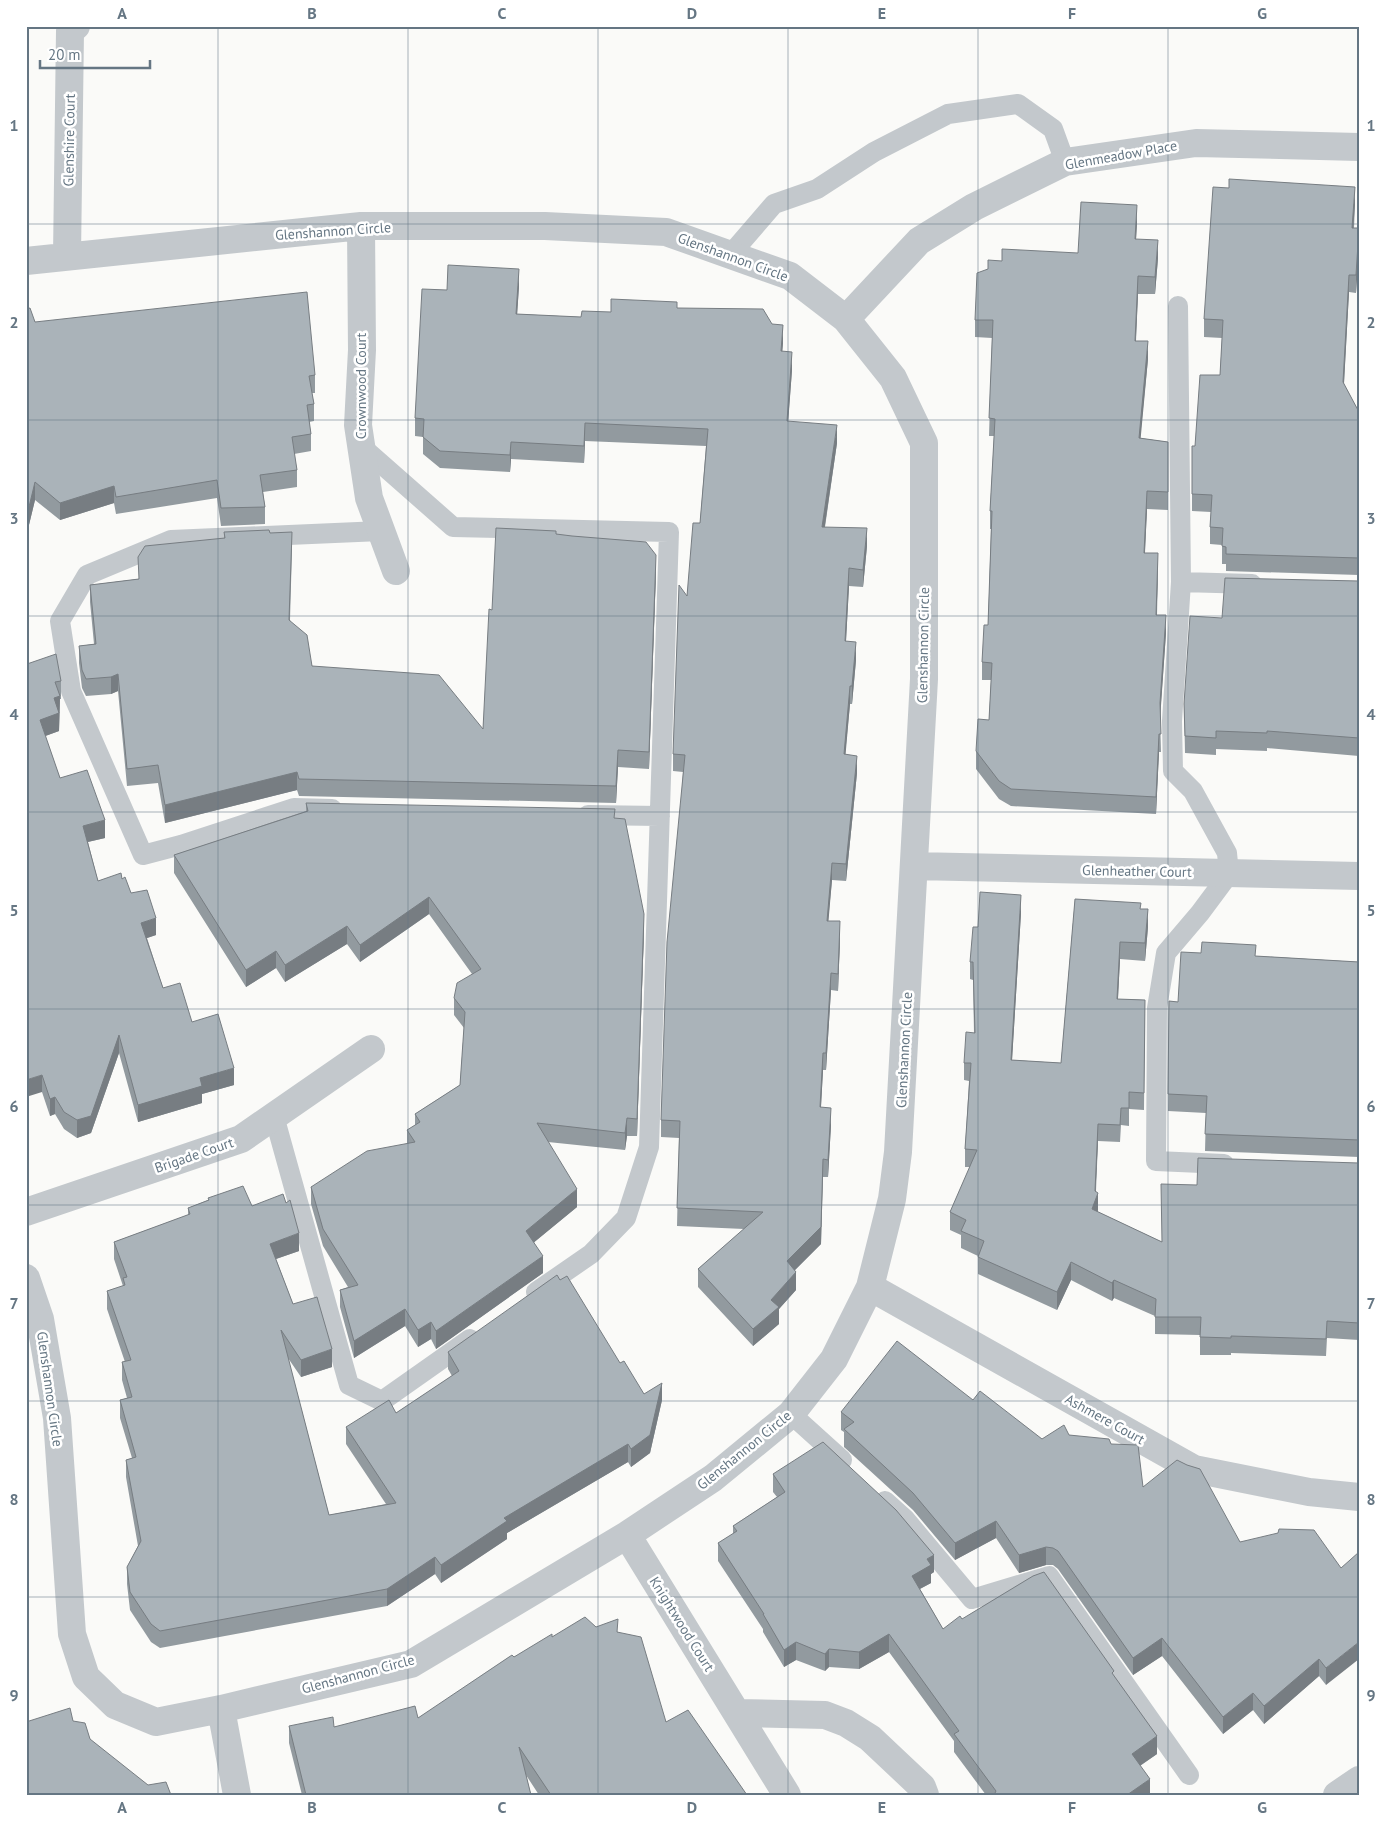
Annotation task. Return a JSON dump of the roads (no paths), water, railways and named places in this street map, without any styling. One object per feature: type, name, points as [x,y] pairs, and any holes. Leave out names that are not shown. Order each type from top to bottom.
[{"type":"street","name":"Glenshire Court","points":[[67,256],[72,28]]},
{"type":"street","name":"Glenmeadow Place","points":[[846,319],[919,241],[974,207],[1065,162],[1196,143],[1359,147]]},
{"type":"street","name":"Glenshannon Circle","points":[[26,261],[361,226],[545,226],[666,232],[790,276],[846,319],[893,378],[924,443],[924,679],[898,1152],[892,1199],[870,1287],[834,1359],[791,1414],[713,1478],[628,1535],[411,1664],[221,1709],[156,1722],[115,1705],[86,1677],[72,1634],[57,1418],[40,1319],[26,1278]]},
{"type":"street","name":"Crownwood Court","points":[[361,226],[362,350],[358,425],[369,498],[396,571]]},
{"type":"street","name":"Glenheather Court","points":[[914,866],[1359,876]]},
{"type":"street","name":"Brigade Court","points":[[26,1212],[241,1139],[371,1049]]},
{"type":"street","name":"Ashmere Court","points":[[870,1287],[1194,1469],[1309,1492],[1359,1497]]},
{"type":"street","name":"Knightwood Court","points":[[628,1535],[787,1795]]},
{"type":"street","points":[[221,1709],[237,1795]]},
{"type":"street","points":[[737,1713],[824,1715],[846,1723],[870,1738],[922,1787],[926,1795]]},
{"type":"lane","points":[[730,255],[774,204],[817,188],[874,152],[948,114],[1018,104],[1053,129],[1065,162]]},
{"type":"lane","points":[[1178,306],[1181,582],[1172,721],[1173,771],[1192,791],[1227,854],[1228,874],[1200,913],[1166,953],[1157,1008],[1156,1161],[1243,1164]]},
{"type":"lane","points":[[361,446],[453,527],[669,532],[649,1147],[626,1218],[590,1254],[518,1305]]},
{"type":"lane","points":[[353,809],[294,808],[181,845],[143,855],[70,691],[60,621],[87,575],[171,540],[381,531]]},
{"type":"lane","points":[[1181,582],[1270,585]]},
{"type":"lane","points":[[571,814],[660,816]]},
{"type":"lane","points":[[274,1116],[349,1385],[382,1401],[486,1328]]},
{"type":"lane","points":[[791,1414],[905,1520],[972,1599],[1049,1576],[1189,1775]]}]
